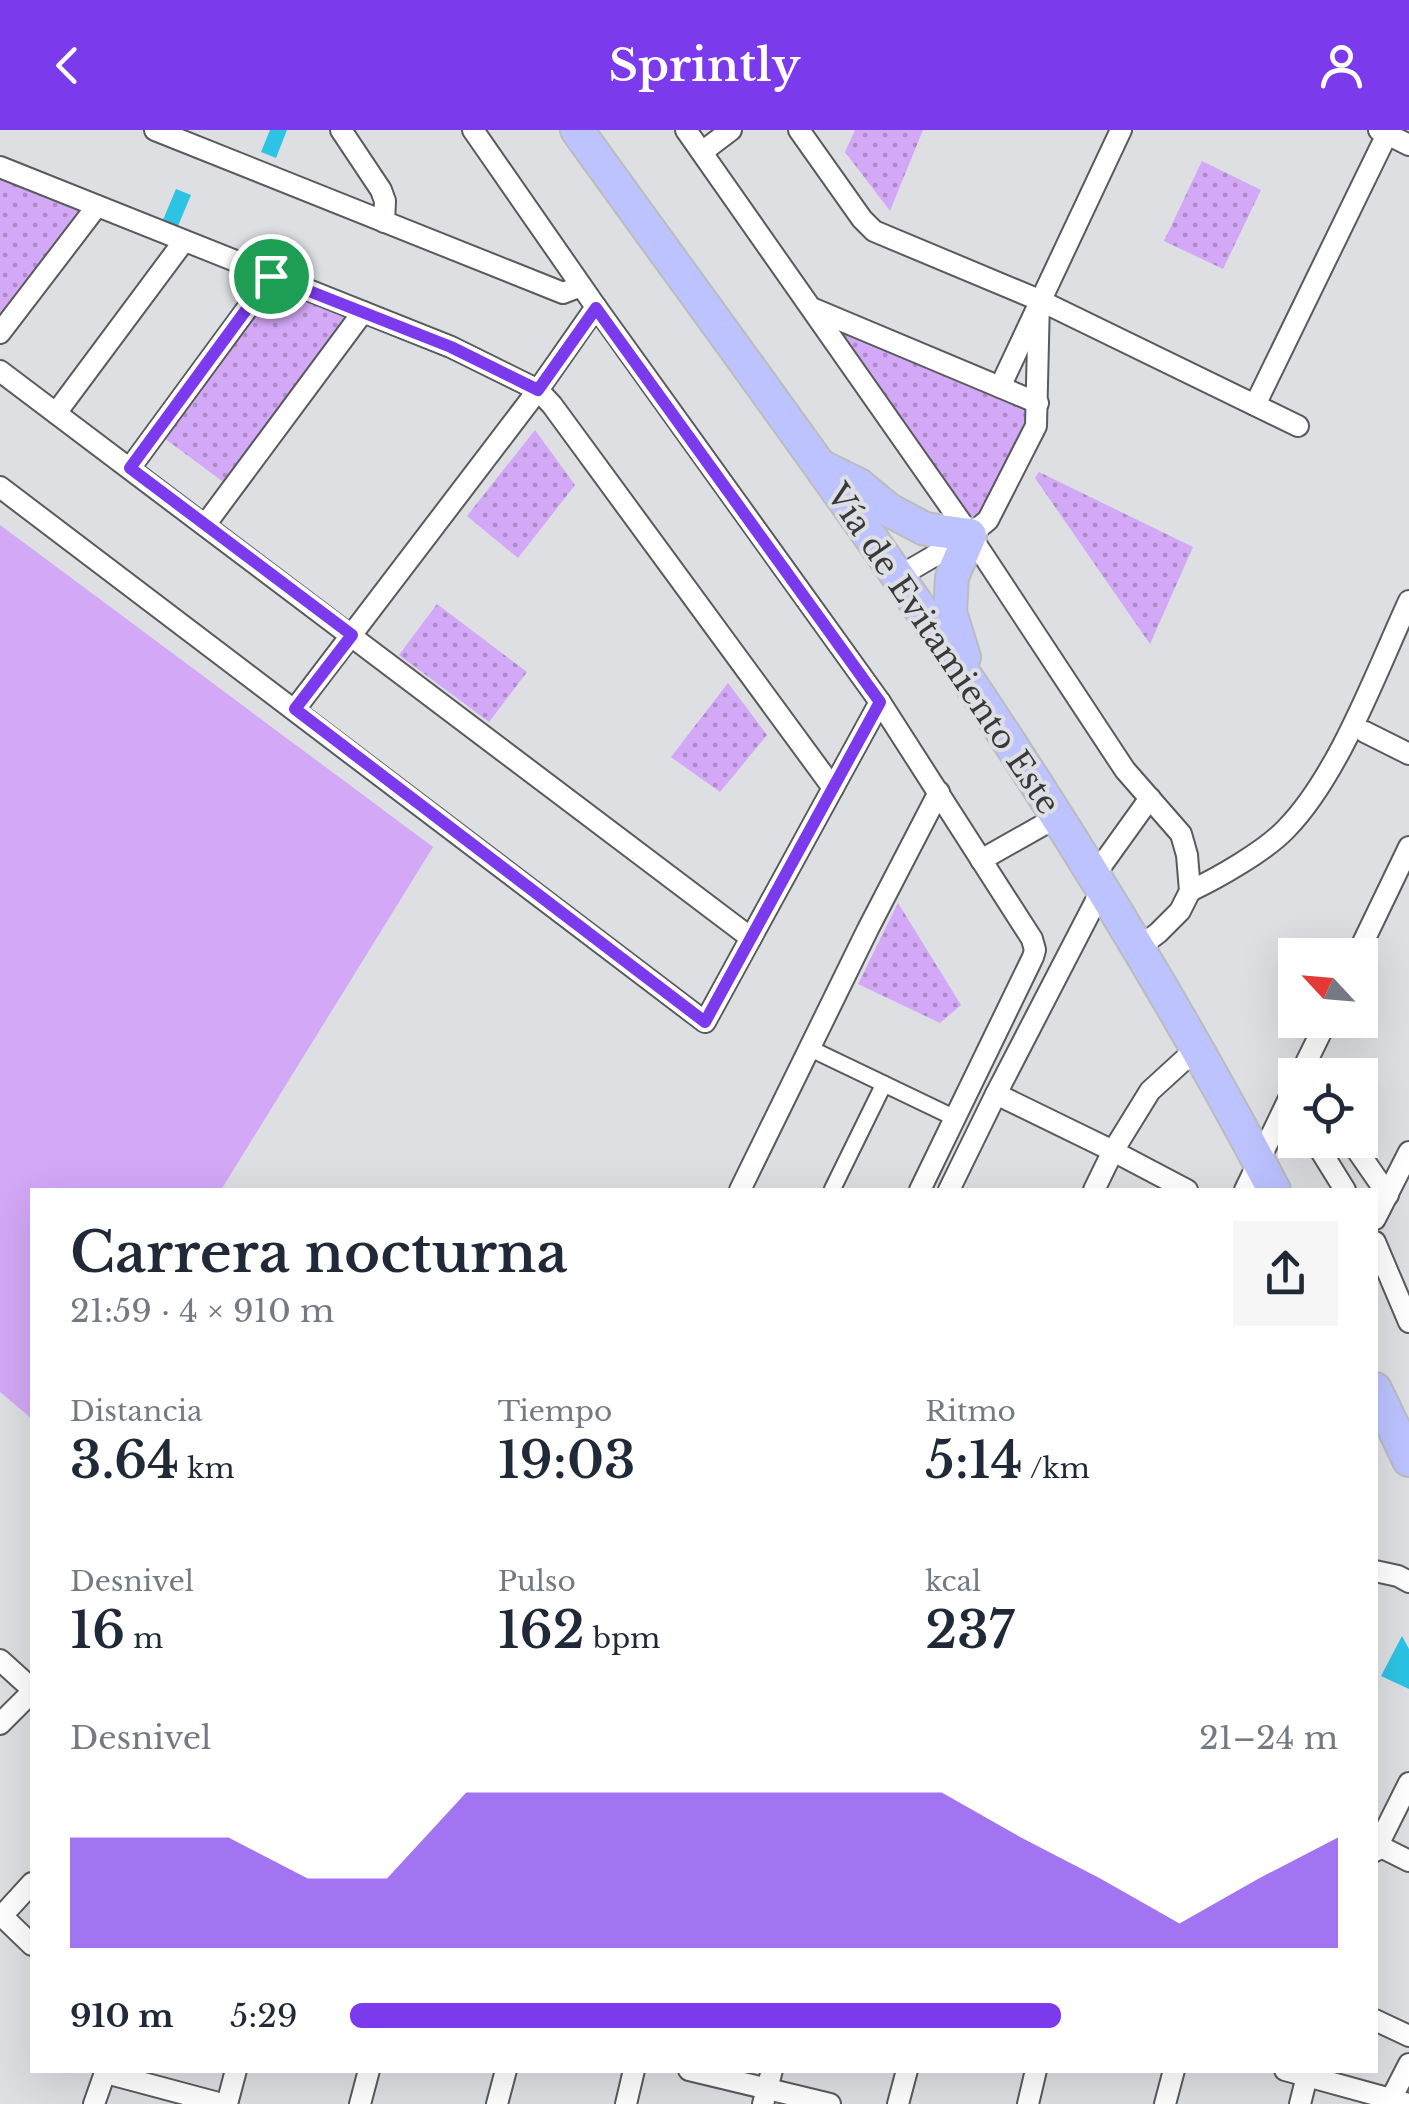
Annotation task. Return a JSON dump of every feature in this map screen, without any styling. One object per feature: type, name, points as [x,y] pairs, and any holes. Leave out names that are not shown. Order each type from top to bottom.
[{"type":"highway","name":"Vía de Evitamiento Este","points":[[577,130],[898,577],[1057,817],[1196,1049],[1259,1180]]},
{"type":"highway","points":[[819,466],[859,485],[888,510],[925,529],[970,535],[952,577],[950,612],[974,690]]},
{"type":"highway","points":[[1378,1396],[1409,1460]]},
{"type":"street","points":[[156,130],[562,293],[582,286]]},
{"type":"street","points":[[340,130],[381,190],[384,222]]},
{"type":"street","points":[[473,130],[880,702],[1032,939],[1035,950],[921,1188]]},
{"type":"street","points":[[686,130],[970,535],[1126,770],[1181,834],[1188,855],[1190,891],[1180,911],[1138,948]]},
{"type":"street","points":[[702,152],[731,130]]},
{"type":"street","points":[[799,130],[874,231],[1040,300],[1298,426]]},
{"type":"street","points":[[1000,387],[1121,130]]},
{"type":"street","points":[[1255,405],[1385,131],[1409,145]]},
{"type":"street","points":[[0,167],[451,347],[538,390],[833,788]]},
{"type":"street","points":[[0,333],[97,206]]},
{"type":"street","points":[[56,413],[184,240]]},
{"type":"street","points":[[130,468],[271,276]]},
{"type":"street","points":[[898,577],[970,535],[988,520],[1036,426],[1040,300]]},
{"type":"street","points":[[810,307],[1038,404]]},
{"type":"street","points":[[295,709],[596,308]]},
{"type":"street","points":[[204,525],[363,312]]},
{"type":"street","points":[[0,371],[751,938]]},
{"type":"street","points":[[0,487],[705,1022],[880,702]]},
{"type":"street","points":[[1190,891],[1216,879],[1283,832],[1302,811],[1351,726],[1409,601]]},
{"type":"street","points":[[1364,732],[1409,754]]},
{"type":"street","points":[[741,1188],[939,792]]},
{"type":"street","points":[[951,1188],[1098,882],[1150,798]]},
{"type":"street","points":[[981,860],[1057,817]]},
{"type":"street","points":[[1366,938],[1409,847]]},
{"type":"street","points":[[1389,889],[1409,899]]},
{"type":"street","points":[[809,1048],[955,1118]]},
{"type":"street","points":[[1095,1188],[1150,1092],[1196,1049]]},
{"type":"street","points":[[833,1188],[884,1084]]},
{"type":"street","points":[[996,1094],[1183,1188]]},
{"type":"street","points":[[1259,1180],[1278,1134]]},
{"type":"street","points":[[1378,1213],[1409,1152]]},
{"type":"street","points":[[1325,1158],[1344,1188]]},
{"type":"street","points":[[1362,1158],[1388,1195]]},
{"type":"street","points":[[1378,1249],[1409,1322]]},
{"type":"street","points":[[1378,1573],[1409,1582]]},
{"type":"street","points":[[0,1660],[30,1688]]},
{"type":"street","points":[[0,1724],[30,1692]]},
{"type":"street","points":[[1378,1843],[1409,1784]]},
{"type":"street","points":[[1378,1848],[1409,1861]]},
{"type":"street","points":[[30,1885],[1,1916],[30,1943]]},
{"type":"street","points":[[1378,2021],[1409,2036]]},
{"type":"street","points":[[1296,2073],[1400,2102],[1409,2064]]},
{"type":"street","points":[[94,2104],[105,2073]]},
{"type":"street","points":[[113,2073],[224,2104],[235,2073]]},
{"type":"street","points":[[360,2104],[368,2073]]},
{"type":"street","points":[[497,2104],[505,2073]]},
{"type":"street","points":[[626,2104],[633,2073]]},
{"type":"street","points":[[703,2073],[830,2104]]},
{"type":"street","points":[[898,2104],[906,2073]]},
{"type":"street","points":[[1028,2104],[1035,2073]]},
{"type":"street","points":[[1165,2104],[1173,2073]]},
{"type":"street","points":[[1300,2104],[1306,2076]]},
{"type":"shaded area","points":[[855,130],[923,130],[890,211],[845,152]]},
{"type":"shaded area","points":[[1202,161],[1261,190],[1223,269],[1164,241]]},
{"type":"shaded area","points":[[0,174],[77,204],[82,213],[0,322]]},
{"type":"shaded area","points":[[273,284],[348,314],[350,323],[226,484],[160,435]]},
{"type":"shaded area","points":[[841,333],[1027,410],[979,516],[960,511],[839,341]]},
{"type":"shaded area","points":[[535,430],[575,485],[518,558],[467,516]]},
{"type":"shaded area","points":[[1039,472],[1193,547],[1150,644],[1035,478]]},
{"type":"shaded area","points":[[0,525],[433,847],[222,1188],[30,1188],[30,1417],[0,1392]]},
{"type":"shaded area","points":[[437,604],[527,672],[489,722],[399,655]]},
{"type":"shaded area","points":[[728,683],[767,735],[720,792],[671,757]]},
{"type":"shaded area","points":[[898,903],[961,1005],[940,1023],[858,984]]},
{"type":"building","points":[[270,130],[287,130],[276,158],[261,152]]},
{"type":"building","points":[[176,189],[191,195],[175,233],[160,227]]},
{"type":"building","points":[[1402,1636],[1409,1649],[1409,1689],[1381,1676]]},
{"type":"route","points":[[271,276],[451,347],[538,390],[596,308],[880,702],[705,1022],[295,709],[352,635],[130,468],[271,276]]}]
